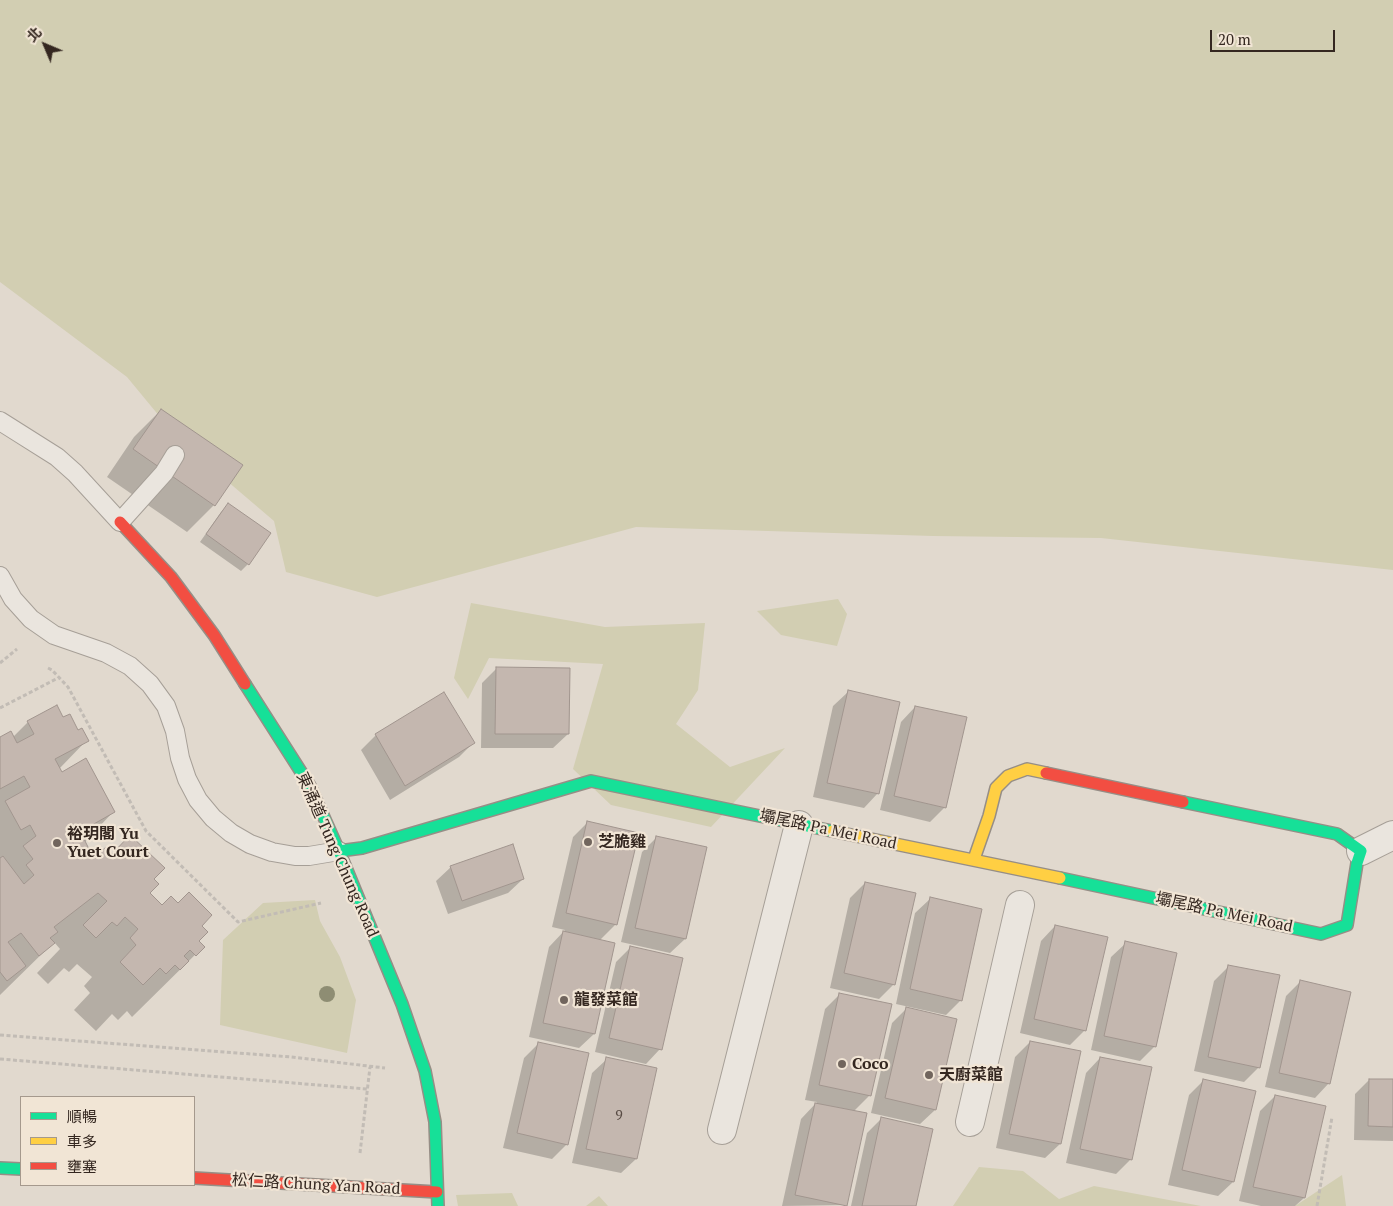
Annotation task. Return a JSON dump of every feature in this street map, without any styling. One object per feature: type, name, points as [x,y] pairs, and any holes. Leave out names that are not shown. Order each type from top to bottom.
[{"type":"street","name":"東涌道 Tung Chung Road","points":[[120,522],[171,577],[214,635],[310,786],[402,1004],[425,1071],[435,1122],[438,1206]]},
{"type":"street","points":[[974,859],[989,816],[996,788],[1008,776],[1027,769],[1337,834],[1361,851],[1393,835]]},
{"type":"street","name":"壩尾路 Pa Mei Road","points":[[339,852],[362,848],[592,781],[974,859],[1321,934],[1347,925],[1357,863],[1361,851]]},
{"type":"street","points":[[722,1130],[799,824]]},
{"type":"street","points":[[970,1122],[1020,905]]},
{"type":"street","points":[[0,1168],[20,1169]]},
{"type":"street","name":"松仁路 Chung Yan Road","points":[[195,1178],[437,1192]]},
{"type":"lane","points":[[0,421],[57,457],[75,472],[120,522],[164,473],[175,455]]},
{"type":"lane","points":[[0,576],[13,599],[31,619],[54,635],[106,653],[130,666],[150,684],[166,706],[175,731],[180,758],[198,800],[212,818],[230,833],[250,844],[272,852],[294,856],[339,852]]},
{"type":"path","points":[[11,642],[22,652]]},
{"type":"path","points":[[0,663],[17,649]]},
{"type":"path","points":[[46,667],[52,670],[68,687],[146,831],[238,922],[329,901]]},
{"type":"path","points":[[0,708],[58,678]]},
{"type":"path","points":[[0,1035],[291,1057],[370,1067],[356,1187]]},
{"type":"path","points":[[0,1059],[367,1089]]},
{"type":"path","points":[[1317,1206],[1332,1117]]},
{"type":"shaded area","points":[[0,0],[1393,0],[1393,570],[1101,538],[933,536],[636,527],[377,597],[286,572],[274,521],[179,440],[127,377],[0,282]]},
{"type":"shaded area","points":[[838,599],[847,614],[837,646],[781,635],[757,611]]},
{"type":"shaded area","points":[[471,603],[605,627],[705,623],[698,690],[676,724],[730,767],[785,748],[711,827],[611,805],[573,769],[603,664],[489,658],[468,699],[454,678]]},
{"type":"shaded area","points":[[315,900],[320,921],[340,957],[356,1000],[347,1053],[220,1025],[223,940],[263,903]]},
{"type":"shaded area","points":[[979,1167],[1023,1171],[1059,1199],[1094,1186],[1201,1206],[953,1206]]},
{"type":"shaded area","points":[[1342,1175],[1346,1206],[1295,1206]]},
{"type":"shaded area","points":[[512,1193],[518,1206],[458,1206],[456,1195]]},
{"type":"shaded area","points":[[599,1196],[608,1206],[586,1206]]},
{"type":"building","points":[[161,409],[243,465],[215,506],[133,449]]},
{"type":"building","points":[[228,503],[271,533],[249,565],[206,534]]},
{"type":"building","points":[[496,667],[570,668],[569,734],[495,734]]},
{"type":"building","points":[[848,690],[900,702],[879,794],[827,783]]},
{"type":"building","points":[[444,692],[475,743],[405,786],[375,734]]},
{"type":"building","name":"裕玥閣 Yu Yuet Court","points":[[57,705],[63,717],[70,714],[78,730],[82,728],[89,741],[55,759],[62,772],[86,758],[115,812],[92,825],[96,832],[84,839],[89,849],[96,856],[106,847],[112,854],[130,835],[165,868],[154,879],[159,884],[150,893],[162,905],[171,896],[178,903],[189,892],[212,915],[202,926],[208,932],[199,941],[205,947],[196,956],[190,950],[184,956],[189,961],[180,970],[175,965],[166,974],[160,968],[143,985],[120,962],[136,945],[130,938],[138,929],[125,917],[117,926],[112,922],[96,938],[83,925],[107,901],[98,893],[54,927],[58,932],[50,938],[55,943],[39,956],[21,933],[8,942],[26,966],[7,981],[0,972],[0,858],[3,856],[24,884],[34,875],[26,865],[33,859],[23,846],[36,836],[30,825],[21,830],[5,801],[30,787],[24,776],[0,789],[0,737],[11,731],[17,743],[34,734],[27,721]]},
{"type":"building","points":[[915,706],[967,717],[946,808],[894,796]]},
{"type":"building","points":[[587,821],[639,833],[617,925],[566,913]]},
{"type":"building","points":[[656,836],[707,847],[686,939],[635,928]]},
{"type":"building","points":[[513,844],[524,879],[462,901],[450,866]]},
{"type":"building","points":[[865,882],[916,893],[895,985],[844,973]]},
{"type":"building","points":[[930,897],[982,909],[962,1001],[910,989]]},
{"type":"building","points":[[1055,925],[1108,937],[1086,1031],[1034,1019]]},
{"type":"building","points":[[563,931],[615,943],[595,1034],[543,1023]]},
{"type":"building","points":[[1125,941],[1177,953],[1156,1047],[1104,1036]]},
{"type":"building","points":[[630,946],[683,958],[662,1050],[609,1038]]},
{"type":"building","points":[[1228,965],[1280,975],[1260,1068],[1208,1057]]},
{"type":"building","points":[[1300,980],[1351,992],[1330,1084],[1279,1073]]},
{"type":"building","points":[[839,993],[892,1004],[871,1096],[819,1085]]},
{"type":"building","points":[[906,1007],[957,1019],[936,1110],[885,1098]]},
{"type":"building","points":[[1030,1041],[1081,1051],[1061,1144],[1009,1134]]},
{"type":"building","points":[[538,1042],[589,1053],[568,1145],[517,1133]]},
{"type":"building","points":[[606,1057],[657,1068],[637,1159],[586,1149]]},
{"type":"building","points":[[1100,1057],[1152,1067],[1132,1160],[1080,1149]]},
{"type":"building","points":[[1203,1079],[1256,1091],[1234,1182],[1182,1170]]},
{"type":"building","points":[[1369,1079],[1393,1079],[1393,1127],[1368,1126]]},
{"type":"building","points":[[1275,1095],[1326,1106],[1305,1198],[1253,1187]]},
{"type":"building","points":[[815,1103],[867,1113],[847,1206],[795,1195]]},
{"type":"building","points":[[881,1117],[933,1129],[916,1206],[862,1206]]},
{"type":"traffic: fast","points":[[245,684],[310,786],[402,1004],[425,1071],[435,1122],[438,1206]]},
{"type":"traffic: fast","points":[[339,851],[362,848],[591,781],[832,831]]},
{"type":"traffic: fast","points":[[1060,878],[1321,934],[1347,925],[1357,863],[1361,851],[1337,834],[1183,802]]},
{"type":"traffic: fast","points":[[0,1168],[20,1169]]},
{"type":"traffic: slow","points":[[974,859],[989,816],[996,788],[1008,776],[1027,769],[1046,773]]},
{"type":"traffic: slow","points":[[832,831],[1060,878]]},
{"type":"traffic: jam","points":[[120,522],[171,577],[214,635],[245,684]]},
{"type":"traffic: jam","points":[[1046,773],[1183,802]]},
{"type":"traffic: jam","points":[[195,1178],[437,1192]]},
{"type":"place","name":"芝脆雞","points":[[588,842]]},
{"type":"place","name":"裕玥閣 Yu Yuet Court","points":[[57,843]]},
{"type":"place","name":"龍發菜館","points":[[564,1000]]},
{"type":"place","name":"Coco","points":[[842,1064]]},
{"type":"place","name":"天廚菜館","points":[[929,1075]]}]
